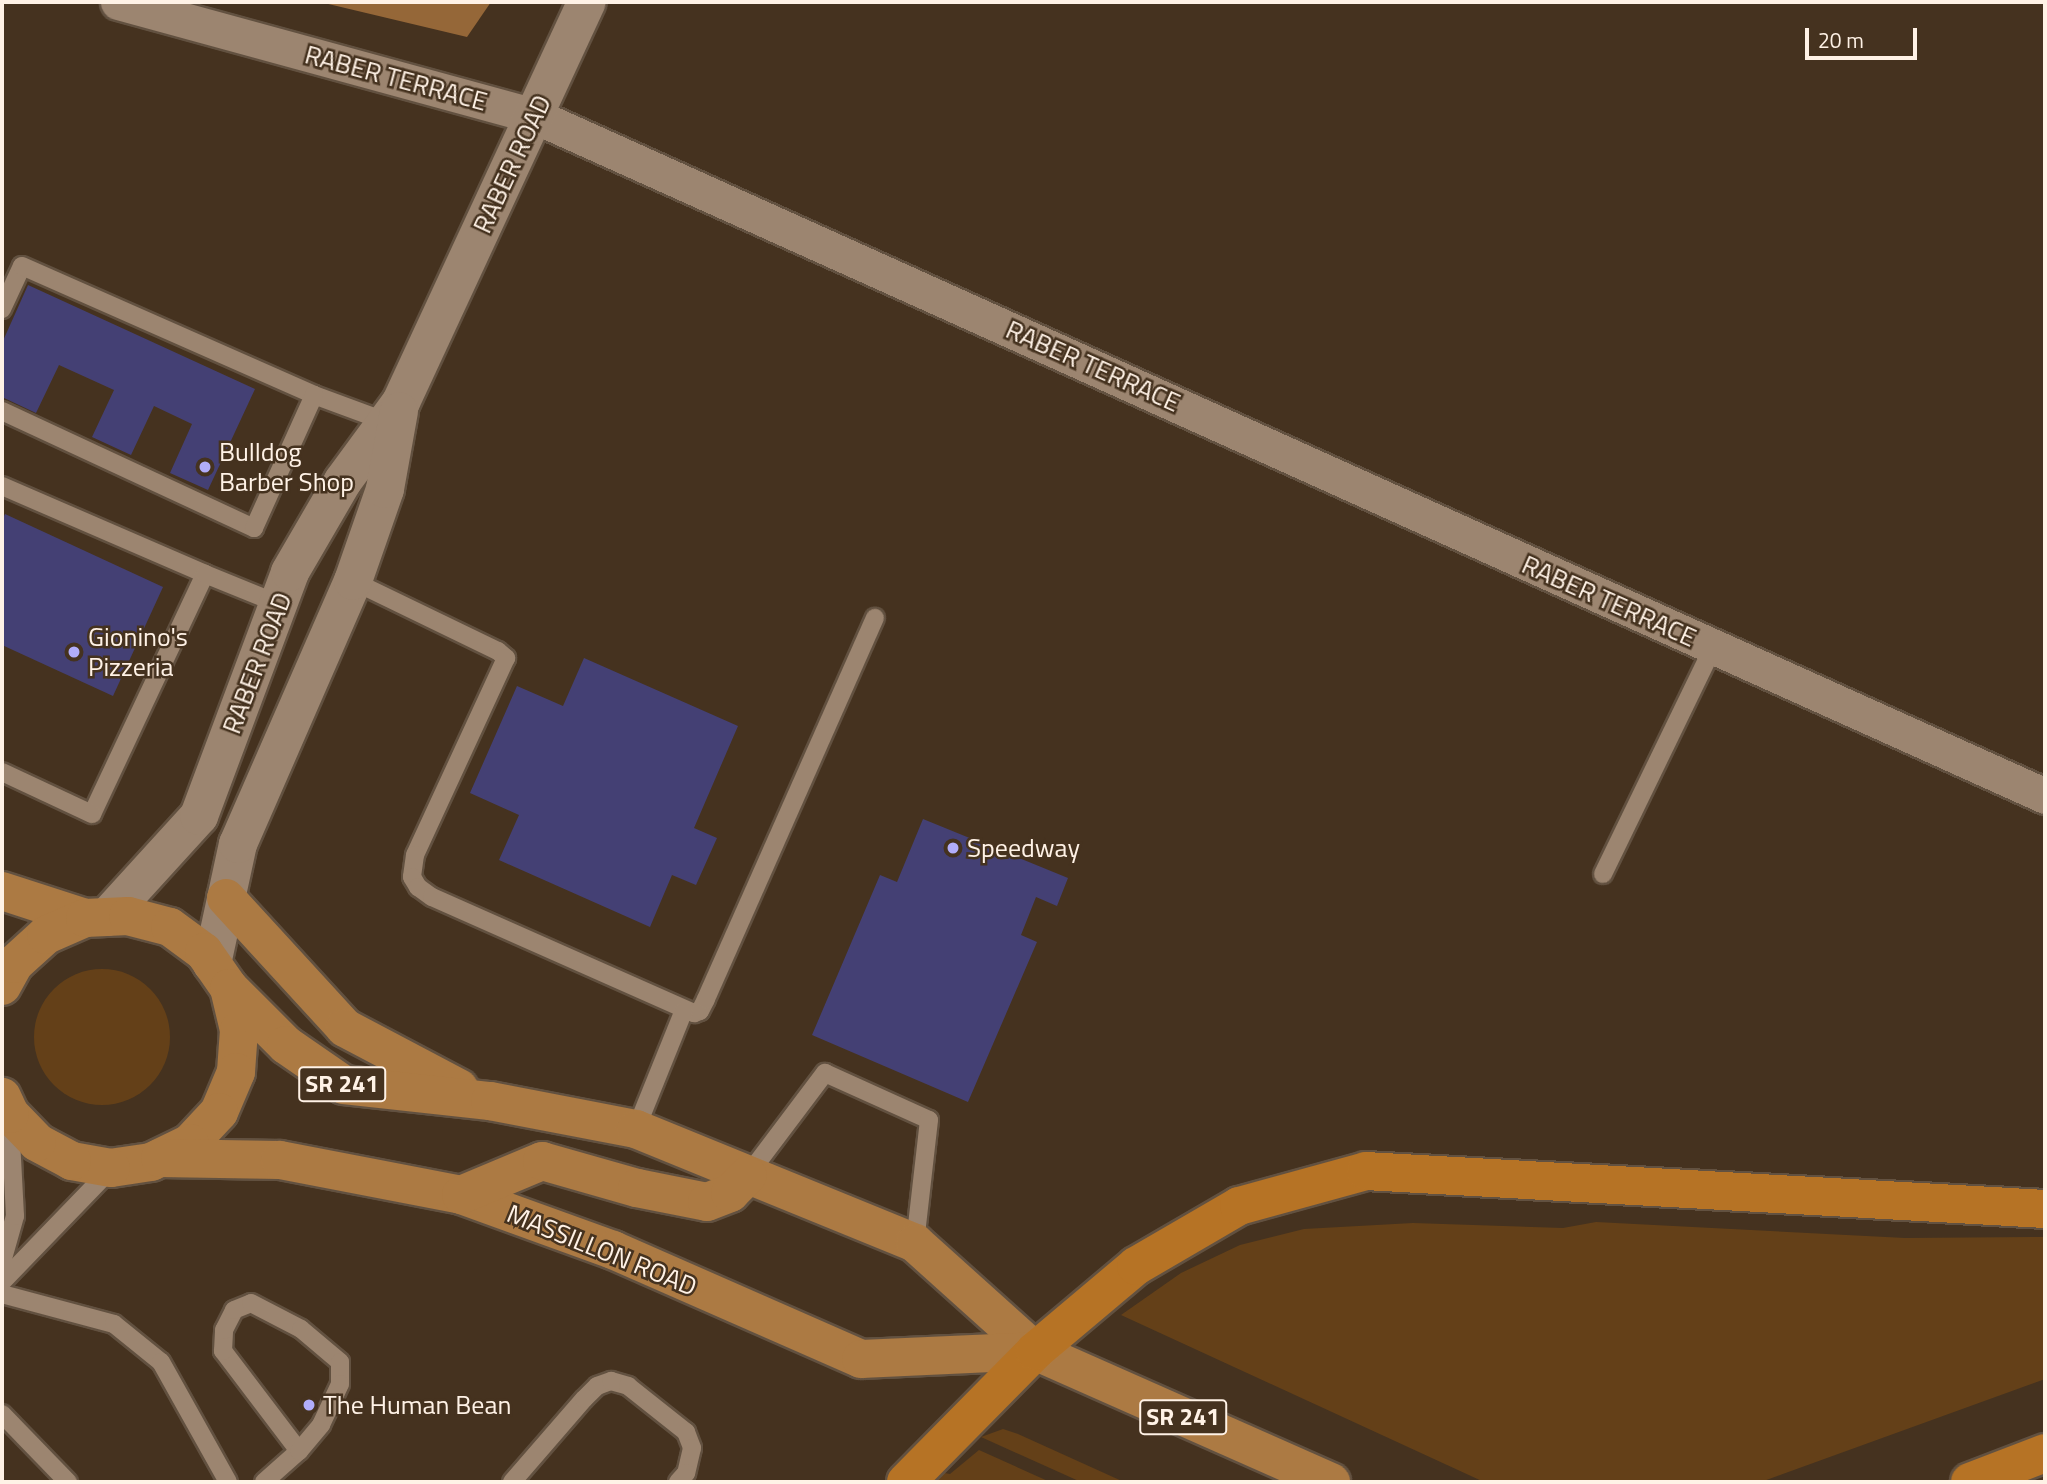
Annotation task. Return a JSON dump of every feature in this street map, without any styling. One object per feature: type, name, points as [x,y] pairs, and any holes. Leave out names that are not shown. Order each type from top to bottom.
[{"type":"highway","points":[[906,1482],[1035,1351],[1136,1266],[1239,1206],[1366,1171],[2045,1209]]},
{"type":"highway","points":[[1970,1482],[2045,1453]]},
{"type":"main road","points":[[2,891],[96,917]]},
{"type":"main road","points":[[226,898],[345,1028],[428,1074],[490,1101]]},
{"type":"main road","name":"MASSILLON ROAD","points":[[96,917],[128,916],[170,927],[204,953],[220,976],[286,1045],[344,1085],[490,1101],[636,1129],[915,1243],[1035,1351],[1331,1482]]},
{"type":"main road","points":[[2,986],[15,964],[46,935],[96,917]]},
{"type":"main road","points":[[6,1105],[37,1142],[72,1161],[111,1168],[151,1163],[190,1143],[219,1112],[236,1072],[239,1030],[220,976]]},
{"type":"main road","name":"MASSILLON ROAD","points":[[160,1158],[280,1160],[461,1195],[613,1250],[861,1359],[1035,1351]]},
{"type":"main road","points":[[461,1195],[542,1161],[637,1188],[707,1202],[730,1193],[748,1175]]},
{"type":"street","name":"RABER TERRACE","points":[[118,2],[535,116],[2045,796]]},
{"type":"street","name":"RABER ROAD","points":[[96,917],[199,816],[290,572],[343,481],[394,412],[587,2]]},
{"type":"street","name":"RABER ROAD","points":[[220,976],[226,898],[238,844],[353,581],[385,489],[394,412]]},
{"type":"lane","points":[[2,309],[22,266],[314,395],[394,412]]},
{"type":"lane","points":[[2,411],[254,528],[314,395]]},
{"type":"lane","points":[[2,486],[279,604]]},
{"type":"lane","points":[[2,772],[92,814],[205,574]]},
{"type":"lane","points":[[353,581],[498,651],[506,659],[415,855],[412,877],[418,887],[432,897],[684,1010],[701,1011],[875,618]]},
{"type":"lane","points":[[1603,874],[1713,647]]},
{"type":"lane","points":[[636,1129],[684,1010]]},
{"type":"lane","points":[[748,1175],[825,1073],[929,1120],[915,1243]]},
{"type":"lane","points":[[2,1262],[15,1216],[6,1105]]},
{"type":"lane","points":[[2,1282],[111,1168]]},
{"type":"lane","points":[[2,1294],[114,1324],[161,1362],[228,1482]]},
{"type":"lane","points":[[264,1482],[299,1451],[321,1425],[340,1384],[340,1362],[301,1329],[251,1303],[234,1310],[224,1330],[223,1351],[299,1451]]},
{"type":"lane","points":[[512,1482],[583,1399],[597,1386],[611,1381],[628,1386],[686,1432],[692,1448],[686,1473],[678,1482]]},
{"type":"lane","points":[[2,1413],[68,1482]]},
{"type":"shaded area","points":[[320,2],[491,2],[467,37]]},
{"type":"shaded area","points":[[102,969],[128,974],[150,989],[165,1011],[170,1037],[165,1063],[150,1085],[128,1100],[102,1105],[76,1100],[54,1085],[39,1063],[34,1037],[39,1011],[54,989],[76,974]]},
{"type":"shaded area","points":[[1596,1222],[1905,1238],[2045,1237],[2045,1379],[1761,1482],[1484,1482],[1121,1315],[1181,1273],[1240,1245],[1304,1229],[1413,1223],[1563,1228]]},
{"type":"shaded area","points":[[1003,1429],[1124,1482],[1081,1482],[981,1437]]},
{"type":"shaded area","points":[[979,1450],[1050,1482],[928,1482],[939,1472],[950,1474]]},
{"type":"building","points":[[28,285],[255,389],[208,490],[170,473],[192,424],[154,406],[131,455],[92,437],[114,390],[59,365],[36,413],[2,397],[2,343]]},
{"type":"building","points":[[5,514],[163,587],[113,696],[2,645],[2,521]]},
{"type":"building","points":[[584,658],[738,726],[694,828],[717,838],[696,885],[672,875],[650,927],[499,860],[519,815],[470,793],[517,686],[563,706]]},
{"type":"building","name":"Speedway","points":[[923,819],[1068,878],[1057,906],[1036,897],[1021,935],[1037,942],[968,1102],[812,1035],[880,875],[897,882]]},
{"type":"place","name":"Bulldog Barber Shop","points":[[205,467]]},
{"type":"place","name":"Gionino's Pizzeria","points":[[74,652]]},
{"type":"place","name":"Speedway","points":[[953,848]]},
{"type":"place","name":"The Human Bean","points":[[309,1405]]}]
